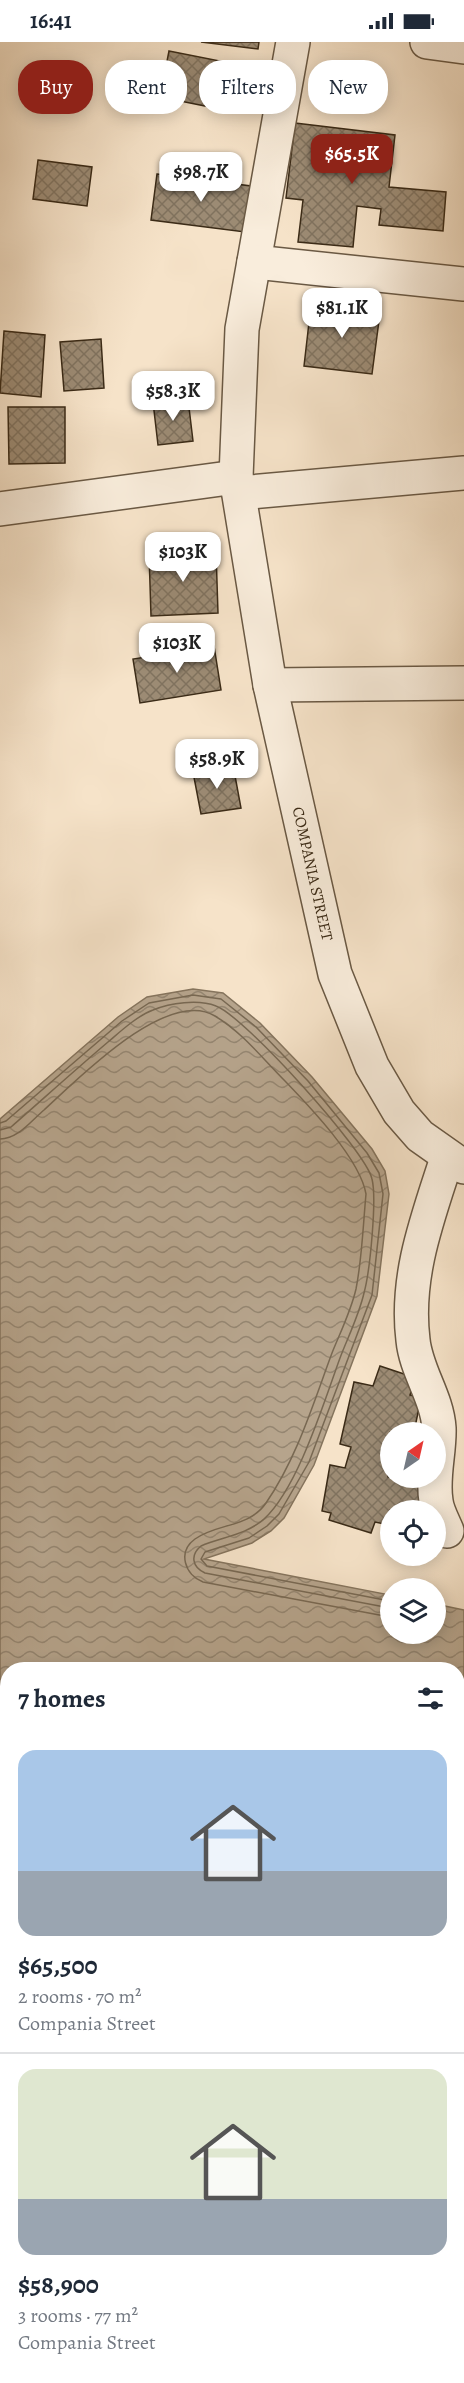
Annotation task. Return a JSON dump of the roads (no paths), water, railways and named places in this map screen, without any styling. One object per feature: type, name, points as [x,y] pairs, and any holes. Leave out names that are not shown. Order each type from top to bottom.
[{"type":"street","name":"COMPANIA STREET","points":[[293,42],[242,329],[238,485],[270,685],[335,974],[372,1066],[399,1112],[420,1136],[456,1163]]},
{"type":"street","points":[[427,42],[464,47]]},
{"type":"street","points":[[254,262],[464,284]]},
{"type":"street","points":[[0,509],[238,485],[464,473]]},
{"type":"street","points":[[270,685],[464,683]]},
{"type":"street","points":[[447,1531],[436,1501],[439,1426],[434,1402],[418,1366],[413,1329],[413,1286],[419,1244],[456,1163]]},
{"type":"water","points":[[193,989],[223,993],[260,1023],[312,1077],[372,1149],[385,1171],[389,1194],[377,1296],[314,1465],[284,1518],[271,1531],[252,1543],[204,1559],[380,1593],[380,1644],[446,1644],[446,1606],[464,1610],[464,1662],[0,1662],[0,1119],[118,1017],[147,997]]}]
